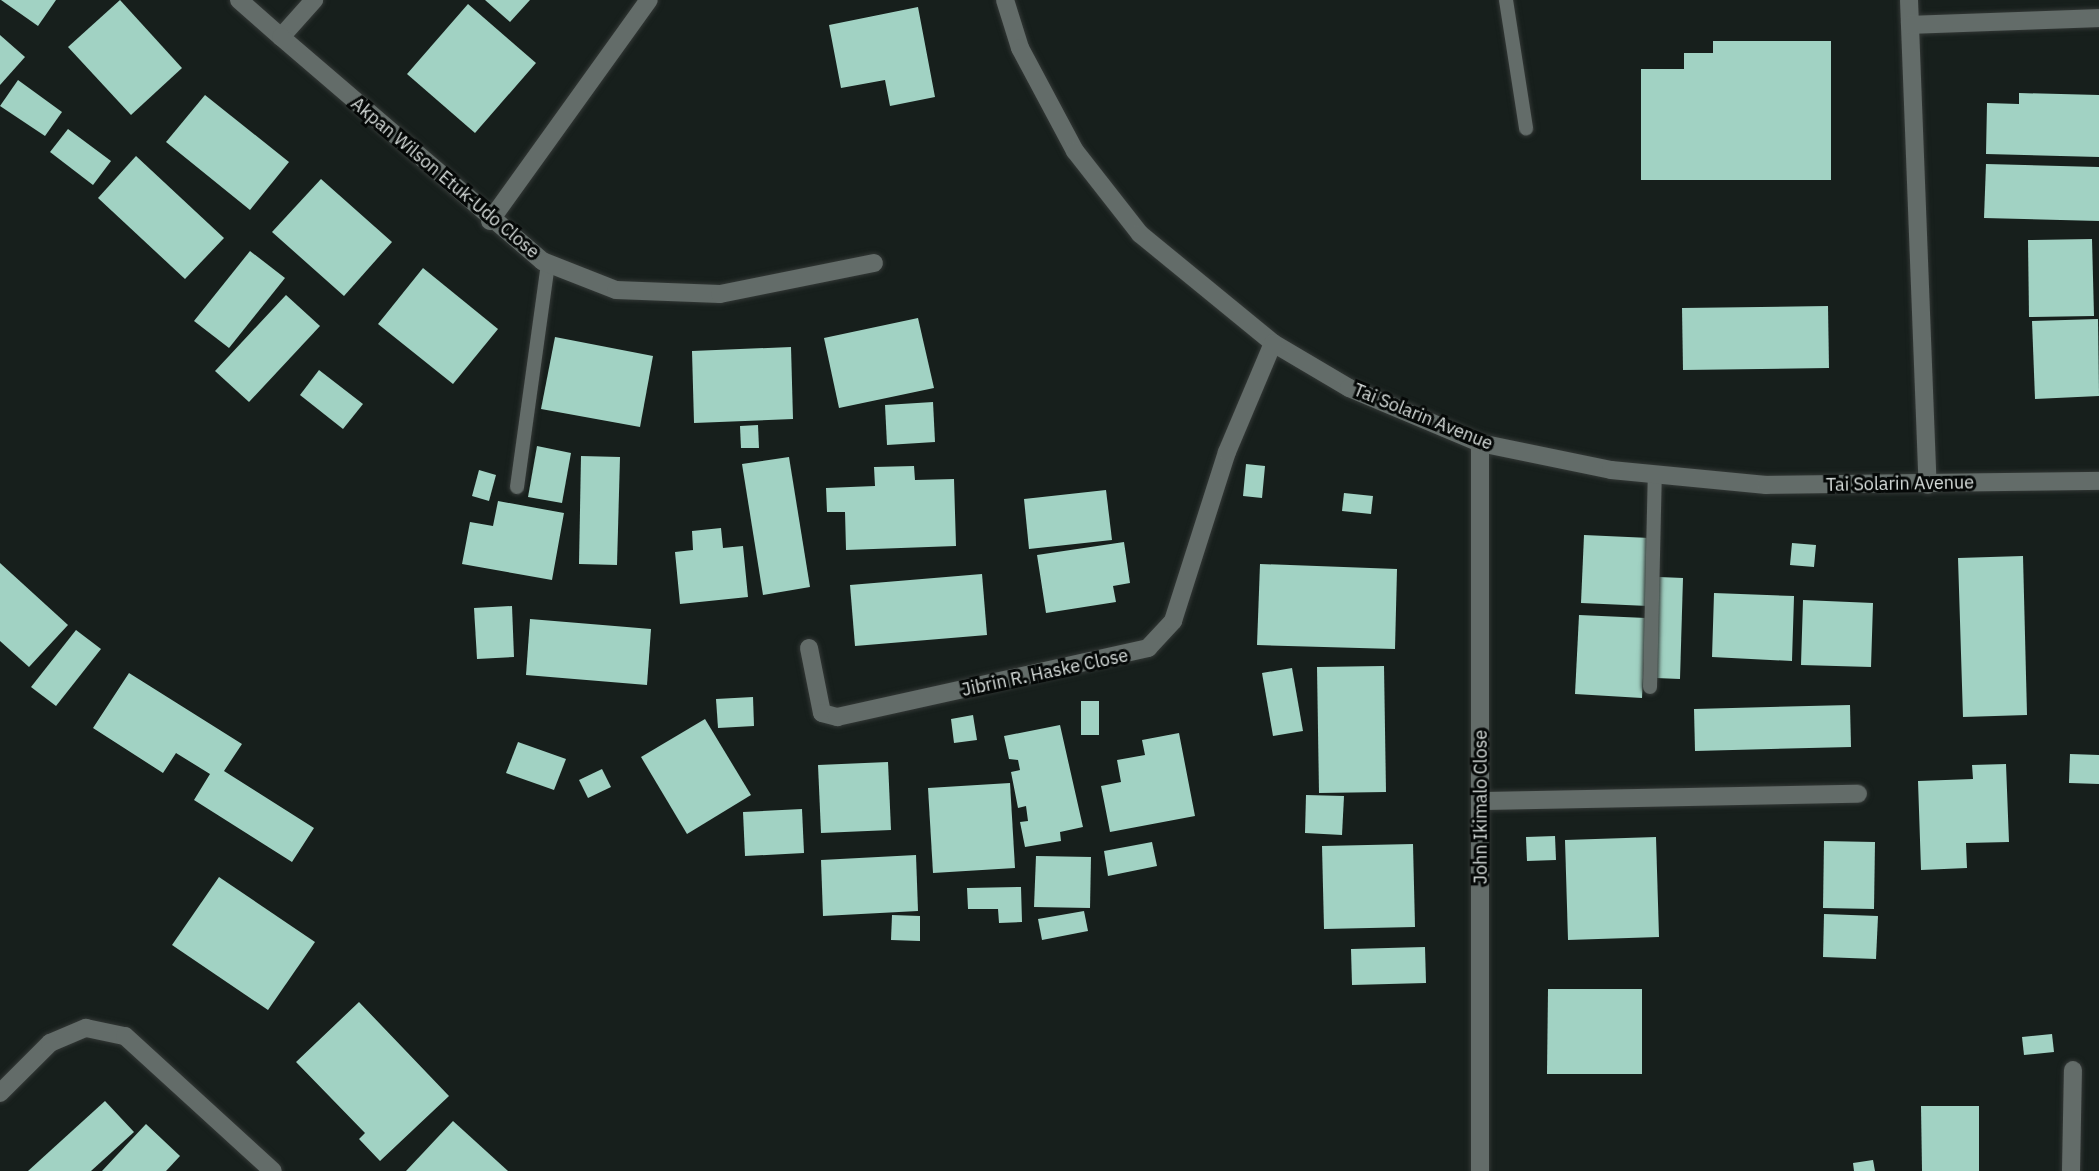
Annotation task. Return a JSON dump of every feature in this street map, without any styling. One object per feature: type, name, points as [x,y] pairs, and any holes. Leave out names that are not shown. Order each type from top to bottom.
[{"type":"street","name":"Akpan Wilson Etuk-Udo Close","points":[[239,0],[490,221],[548,264],[616,290],[720,294],[874,263]]},
{"type":"street","points":[[281,37],[314,0]]},
{"type":"street","points":[[490,221],[649,0]]},
{"type":"street","name":"Tai Solarin Avenue","points":[[1005,0],[1020,48],[1074,151],[1140,234],[1273,343],[1349,388],[1480,443],[1654,474],[1766,485],[1928,485],[2099,481]]},
{"type":"street","points":[[1909,0],[1928,485]]},
{"type":"street","points":[[1910,24],[2099,18]]},
{"type":"street","name":"Jibrin R. Haske Close","points":[[809,648],[822,713],[837,717],[1148,648],[1163,637],[1177,610],[1227,452],[1273,343]]},
{"type":"street","name":"John Ikimalo Close","points":[[1480,443],[1480,1171]]},
{"type":"street","points":[[1481,801],[1858,794]]},
{"type":"street","points":[[0,1093],[50,1043],[86,1028],[125,1036],[273,1171]]},
{"type":"street","points":[[2072,1171],[2073,1070]]},
{"type":"lane","points":[[1506,0],[1526,128]]},
{"type":"lane","points":[[518,487],[548,264]]},
{"type":"lane","points":[[1650,687],[1654,474]]},
{"type":"building","points":[[1,0],[56,0],[38,26]]},
{"type":"building","points":[[120,0],[182,68],[131,115],[68,47]]},
{"type":"building","points":[[485,0],[530,0],[510,22]]},
{"type":"building","points":[[468,4],[536,63],[475,133],[407,74]]},
{"type":"building","points":[[918,7],[935,97],[890,106],[885,80],[841,88],[829,25]]},
{"type":"building","points":[[0,35],[25,57],[0,85]]},
{"type":"building","points":[[1713,41],[1831,41],[1831,180],[1641,180],[1641,69],[1684,69],[1684,53],[1713,53]]},
{"type":"building","points":[[18,80],[62,112],[45,136],[0,106]]},
{"type":"building","points":[[2019,93],[2099,95],[2099,157],[1986,154],[1987,103],[2019,104]]},
{"type":"building","points":[[205,95],[289,162],[250,210],[166,142]]},
{"type":"building","points":[[68,129],[111,161],[93,185],[50,152]]},
{"type":"building","points":[[136,156],[224,238],[185,279],[98,198]]},
{"type":"building","points":[[1986,164],[2099,167],[2099,221],[1984,218]]},
{"type":"building","points":[[321,179],[392,242],[344,296],[272,232]]},
{"type":"building","points":[[2092,239],[2094,316],[2029,317],[2028,240]]},
{"type":"building","points":[[250,251],[285,278],[229,348],[194,321]]},
{"type":"building","points":[[423,268],[498,329],[453,384],[378,324]]},
{"type":"building","points":[[286,295],[320,326],[249,402],[215,371]]},
{"type":"building","points":[[1828,306],[1829,368],[1683,370],[1682,308]]},
{"type":"building","points":[[918,318],[934,388],[839,408],[824,338]]},
{"type":"building","points":[[2098,319],[2099,396],[2035,399],[2032,321]]},
{"type":"building","points":[[555,337],[653,356],[640,427],[541,409]]},
{"type":"building","points":[[791,347],[793,419],[694,423],[692,351]]},
{"type":"building","points":[[319,370],[363,404],[343,429],[300,395]]},
{"type":"building","points":[[933,402],[935,442],[887,445],[885,405]]},
{"type":"building","points":[[758,425],[759,448],[741,448],[740,426]]},
{"type":"building","points":[[537,446],[571,453],[562,503],[528,497]]},
{"type":"building","points":[[581,456],[620,457],[617,565],[579,564]]},
{"type":"building","points":[[789,457],[810,587],[763,595],[742,464]]},
{"type":"building","points":[[1246,464],[1265,466],[1262,498],[1243,496]]},
{"type":"building","points":[[914,466],[915,480],[954,479],[956,546],[846,550],[845,512],[827,512],[826,488],[875,486],[874,467]]},
{"type":"building","points":[[479,470],[496,475],[489,501],[472,496]]},
{"type":"building","points":[[1106,490],[1112,540],[1029,549],[1024,499]]},
{"type":"building","points":[[1344,493],[1373,496],[1371,514],[1342,511]]},
{"type":"building","points":[[498,501],[564,513],[552,580],[462,564],[470,522],[493,526]]},
{"type":"building","points":[[721,528],[723,548],[743,546],[748,597],[680,604],[675,552],[693,550],[692,531]]},
{"type":"building","points":[[1584,535],[1650,538],[1648,606],[1581,603]]},
{"type":"building","points":[[1124,542],[1130,583],[1113,586],[1116,602],[1046,613],[1037,555]]},
{"type":"building","points":[[1792,543],[1816,545],[1814,567],[1790,565]]},
{"type":"building","points":[[2023,556],[2027,715],[1963,717],[1958,558]]},
{"type":"building","points":[[0,563],[68,625],[29,667],[0,641]]},
{"type":"building","points":[[1260,564],[1397,569],[1395,649],[1257,645]]},
{"type":"building","points":[[982,574],[987,635],[855,646],[850,585]]},
{"type":"building","points":[[1659,577],[1683,578],[1680,679],[1656,678]]},
{"type":"building","points":[[1714,593],[1794,596],[1792,661],[1712,657]]},
{"type":"building","points":[[1803,600],[1873,603],[1871,667],[1801,665]]},
{"type":"building","points":[[512,606],[514,657],[477,659],[474,608]]},
{"type":"building","points":[[1579,615],[1646,618],[1642,698],[1575,694]]},
{"type":"building","points":[[530,619],[651,629],[647,685],[526,675]]},
{"type":"building","points":[[76,630],[101,649],[56,706],[31,687]]},
{"type":"building","points":[[1384,666],[1386,792],[1319,793],[1317,667]]},
{"type":"building","points":[[1292,668],[1303,731],[1273,736],[1262,673]]},
{"type":"building","points":[[129,673],[242,744],[224,771],[314,828],[292,862],[194,800],[210,774],[176,753],[163,773],[93,728]]},
{"type":"building","points":[[753,697],[754,726],[718,728],[716,699]]},
{"type":"building","points":[[1081,701],[1099,701],[1099,735],[1081,735]]},
{"type":"building","points":[[1850,705],[1851,747],[1695,751],[1694,709]]},
{"type":"building","points":[[973,715],[977,740],[954,743],[951,719]]},
{"type":"building","points":[[705,719],[751,795],[687,834],[641,757]]},
{"type":"building","points":[[1060,725],[1083,827],[1060,832],[1061,841],[1025,847],[1020,822],[1028,821],[1026,806],[1018,808],[1011,772],[1020,770],[1018,760],[1009,759],[1004,736]]},
{"type":"building","points":[[1179,733],[1195,816],[1110,832],[1101,786],[1121,782],[1117,760],[1145,755],[1142,740]]},
{"type":"building","points":[[518,742],[566,759],[554,790],[506,773]]},
{"type":"building","points":[[2070,754],[2099,755],[2099,784],[2069,783]]},
{"type":"building","points":[[888,762],[891,830],[821,833],[818,765]]},
{"type":"building","points":[[2006,764],[2009,842],[1966,843],[1967,868],[1921,870],[1918,781],[1973,779],[1972,765]]},
{"type":"building","points":[[602,769],[611,787],[588,798],[579,780]]},
{"type":"building","points":[[1010,783],[1015,868],[933,873],[928,788]]},
{"type":"building","points":[[1306,795],[1344,796],[1342,835],[1305,833]]},
{"type":"building","points":[[802,809],[804,853],[745,856],[743,812]]},
{"type":"building","points":[[1555,836],[1556,860],[1527,861],[1526,837]]},
{"type":"building","points":[[1656,837],[1659,937],[1568,940],[1565,840]]},
{"type":"building","points":[[1824,841],[1875,842],[1874,909],[1823,908]]},
{"type":"building","points":[[1152,842],[1157,866],[1108,876],[1104,851]]},
{"type":"building","points":[[1413,844],[1415,927],[1324,929],[1322,846]]},
{"type":"building","points":[[916,855],[918,911],[823,916],[821,860]]},
{"type":"building","points":[[1036,856],[1091,857],[1090,908],[1034,907]]},
{"type":"building","points":[[219,877],[315,942],[268,1010],[172,945]]},
{"type":"building","points":[[1021,887],[1022,922],[999,923],[998,909],[968,909],[967,888]]},
{"type":"building","points":[[1084,911],[1088,931],[1042,940],[1038,919]]},
{"type":"building","points":[[1824,914],[1878,916],[1876,959],[1823,957]]},
{"type":"building","points":[[892,915],[920,916],[920,941],[891,940]]},
{"type":"building","points":[[1425,947],[1426,983],[1352,985],[1351,949]]},
{"type":"building","points":[[1548,989],[1642,989],[1642,1074],[1547,1074]]},
{"type":"building","points":[[359,1002],[449,1096],[380,1161],[359,1139],[365,1133],[296,1062]]},
{"type":"building","points":[[2052,1034],[2054,1052],[2024,1055],[2022,1037]]},
{"type":"building","points":[[105,1101],[134,1132],[91,1171],[28,1171]]},
{"type":"building","points":[[1921,1106],[1979,1106],[1979,1171],[1922,1171]]},
{"type":"building","points":[[453,1121],[508,1171],[406,1171]]},
{"type":"building","points":[[146,1124],[180,1156],[166,1171],[102,1171]]},
{"type":"building","points":[[1873,1160],[1875,1171],[1854,1171],[1853,1163]]}]
